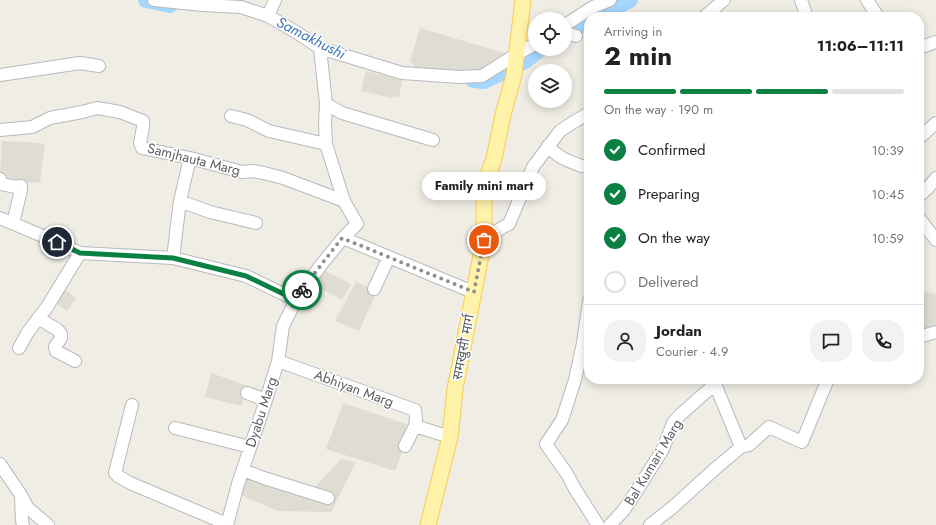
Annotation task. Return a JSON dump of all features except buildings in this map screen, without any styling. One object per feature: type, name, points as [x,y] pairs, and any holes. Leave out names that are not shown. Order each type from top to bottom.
[{"type":"main road","name":"समखुसी मार्ग","points":[[428,525],[450,437],[455,389],[484,240],[484,186],[494,160],[503,115],[514,75],[523,0]]},
{"type":"street","points":[[154,0],[204,2],[241,7],[268,16],[320,48],[402,73],[460,77],[482,76],[528,49]]},
{"type":"street","points":[[268,16],[275,0]]},
{"type":"street","points":[[585,12],[610,0]]},
{"type":"street","points":[[710,12],[724,0]]},
{"type":"street","points":[[801,0],[806,12]]},
{"type":"street","points":[[867,0],[875,12]]},
{"type":"street","points":[[572,20],[584,13]]},
{"type":"street","points":[[924,46],[936,42]]},
{"type":"street","points":[[320,48],[326,104],[326,144],[344,201]]},
{"type":"street","points":[[0,75],[80,63],[99,66]]},
{"type":"street","points":[[326,104],[342,113],[433,140]]},
{"type":"street","name":"Samjhauta Marg","points":[[0,130],[32,127],[50,118],[76,114],[97,108],[120,112],[143,120],[144,127],[140,142],[142,148],[190,158],[242,172],[252,171],[264,173],[283,178],[344,201]]},
{"type":"street","points":[[232,116],[247,120],[269,131],[326,144]]},
{"type":"street","points":[[484,240],[509,224],[533,167],[560,131],[584,116]]},
{"type":"street","points":[[924,132],[936,124]]},
{"type":"street","points":[[548,146],[562,158],[582,166]]},
{"type":"street","points":[[173,258],[180,201],[190,158]]},
{"type":"street","points":[[924,192],[936,178]]},
{"type":"street","points":[[0,179],[1,184],[16,187],[21,186],[13,223]]},
{"type":"street","points":[[180,201],[210,212],[256,223]]},
{"type":"street","name":"Dyabu Marg","points":[[227,525],[238,484],[278,361],[283,326],[296,300],[321,265],[342,238],[357,224],[344,201]]},
{"type":"street","points":[[0,218],[80,253],[173,258],[246,276],[296,300]]},
{"type":"street","points":[[924,224],[936,240]]},
{"type":"street","points":[[342,238],[474,292]]},
{"type":"street","points":[[19,348],[28,332],[47,307],[80,253]]},
{"type":"street","points":[[374,289],[389,257]]},
{"type":"street","points":[[38,318],[58,330],[61,334],[61,338],[54,347],[56,351],[75,362]]},
{"type":"street","points":[[924,336],[936,332]]},
{"type":"street","points":[[584,336],[575,380],[562,420],[546,444],[567,474],[598,525]]},
{"type":"street","name":"Abhiyan Marg","points":[[278,361],[415,410],[415,426]]},
{"type":"street","name":"Bal Kumari Marg","points":[[610,525],[623,511],[663,449],[672,423],[715,384]]},
{"type":"street","name":"Bal Kumari Marg","points":[[718,384],[742,447]]},
{"type":"street","points":[[650,525],[716,468],[742,447],[748,445],[769,427],[802,442],[826,384]]},
{"type":"street","points":[[247,393],[266,400]]},
{"type":"street","points":[[132,405],[115,473],[130,483],[227,525]]},
{"type":"street","points":[[405,446],[415,426],[450,437]]},
{"type":"street","points":[[175,428],[250,447]]},
{"type":"street","points":[[0,464],[28,508],[48,525]]},
{"type":"street","points":[[243,470],[328,498]]},
{"type":"street","points":[[21,495],[23,525]]},
{"type":"shaded area","points":[[420,28],[511,55],[481,74],[420,71],[410,61]]},
{"type":"shaded area","points":[[366,71],[402,80],[399,97],[393,96],[392,98],[361,91]]},
{"type":"shaded area","points":[[2,141],[45,144],[40,182],[17,184],[1,182]]},
{"type":"shaded area","points":[[322,269],[351,284],[342,300],[312,283]]},
{"type":"shaded area","points":[[356,282],[377,291],[359,331],[335,321]]},
{"type":"shaded area","points":[[63,288],[76,298],[67,311],[53,301]]},
{"type":"shaded area","points":[[924,292],[936,294],[936,330],[924,334]]},
{"type":"shaded area","points":[[211,373],[248,386],[241,406],[205,397]]},
{"type":"shaded area","points":[[343,403],[412,426],[395,471],[326,449]]},
{"type":"shaded area","points":[[341,459],[356,462],[331,512],[278,511],[239,494],[250,471],[312,490]]},
{"type":"waterway","name":"Samakhushi","points":[[146,0],[170,5]]},
{"type":"waterway","name":"Samakhushi","points":[[607,12],[630,0]]},
{"type":"waterway","name":"Samakhushi","points":[[572,30],[584,24]]},
{"type":"waterway","name":"Samakhushi","points":[[473,80],[484,81],[510,69],[531,56]]},
{"type":"way so far","points":[[302,290],[342,238],[474,292],[484,240]]},
{"type":"place","name":"Family mini mart","points":[[484,240]]},
{"type":"route","points":[[57,242],[80,253],[173,258],[246,276],[296,300],[302,290]]}]
